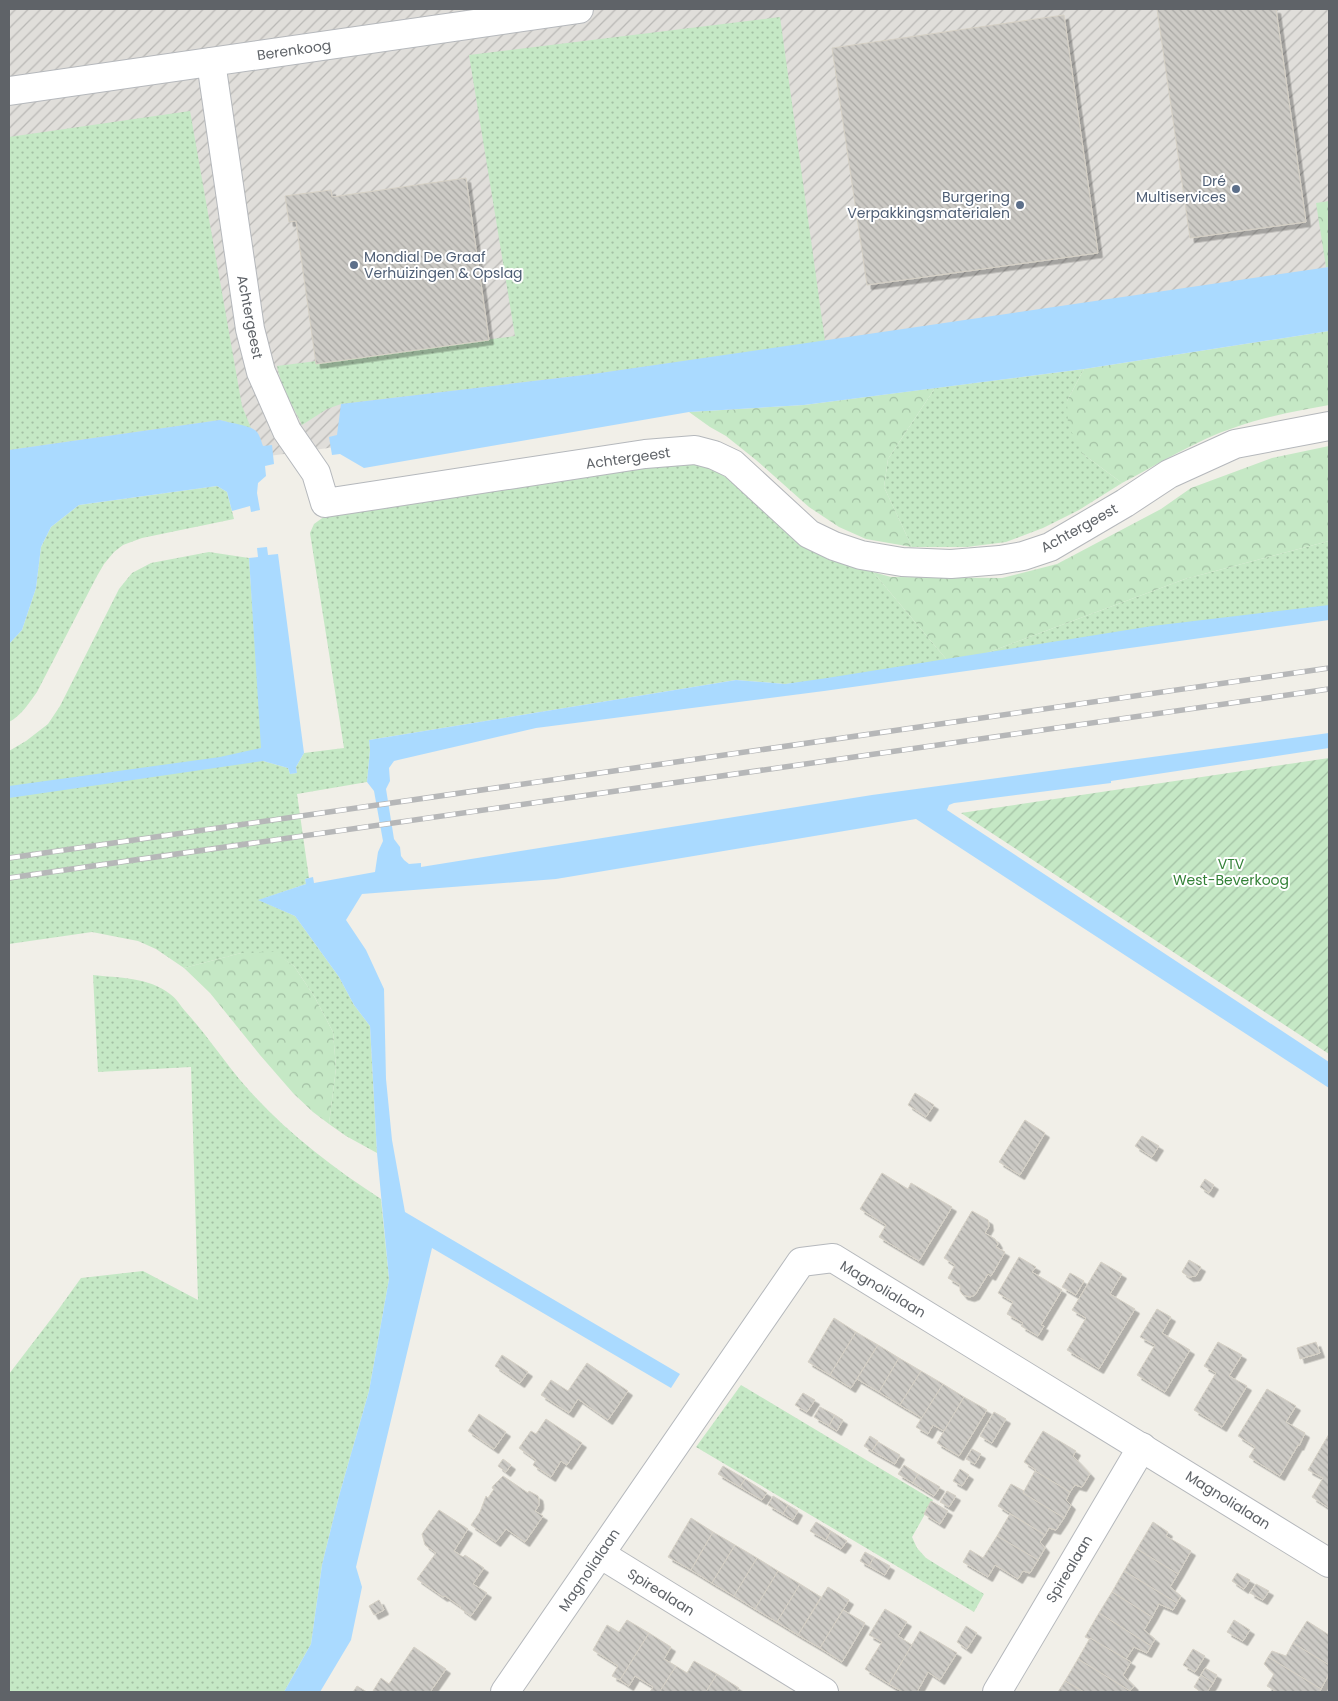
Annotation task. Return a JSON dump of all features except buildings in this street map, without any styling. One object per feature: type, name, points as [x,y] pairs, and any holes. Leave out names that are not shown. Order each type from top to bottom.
[{"type":"street","name":"Berenkoog","points":[[9,90],[574,9]]},
{"type":"street","name":"Achtergeest","points":[[211,62],[250,329],[261,372],[287,431],[316,473],[325,504],[645,454],[694,450],[714,455],[733,464],[809,534],[834,546],[861,555],[902,562],[971,563],[1024,556],[1050,547],[1125,503],[1169,474],[1235,444],[1329,426]]},
{"type":"street","name":"Magnolialaan","points":[[505,1692],[801,1262],[833,1258],[1329,1562]]},
{"type":"street","name":"Spirealaan","points":[[996,1692],[1142,1447]]},
{"type":"street","name":"Spirealaan","points":[[600,1554],[824,1692]]},
{"type":"shaded area","points":[[9,9],[1329,9],[1329,300],[373,442],[29,488],[9,547]]},
{"type":"green space","points":[[780,17],[825,341],[593,374],[341,404],[327,409],[302,425],[284,389],[277,366],[515,336],[469,55]]},
{"type":"green space","points":[[190,111],[242,406],[251,428],[220,420],[9,450],[9,137]]},
{"type":"green space","points":[[1329,201],[1329,267],[1326,267],[1316,203]]},
{"type":"green space","points":[[1329,331],[1329,405],[1270,417],[1221,432],[1192,445],[1122,483],[1083,454],[1068,425],[1067,401],[1084,369]]},
{"type":"green space","points":[[1084,369],[1067,401],[1083,454],[1122,483],[1079,510],[1043,528],[1006,542],[967,547],[912,547],[884,487],[888,459],[935,388]]},
{"type":"green space","points":[[935,388],[888,459],[884,487],[912,547],[866,539],[839,527],[809,507],[726,436],[689,412],[804,405]]},
{"type":"green space","points":[[1329,446],[1329,541],[1185,579],[952,666],[873,572],[891,577],[1002,578],[1057,564],[1161,509],[1191,488],[1272,458]]},
{"type":"green space","points":[[661,457],[694,460],[708,465],[744,490],[783,526],[809,545],[852,566],[873,572],[952,666],[785,684],[736,680],[369,740],[367,782],[297,794],[309,878],[305,879],[306,884],[259,900],[295,916],[339,977],[354,1005],[370,1026],[377,1153],[329,1124],[336,1068],[333,1032],[314,996],[294,966],[274,953],[241,953],[184,968],[156,949],[138,941],[92,932],[9,944],[9,751],[48,724],[60,706],[119,589],[132,573],[151,563],[209,552],[249,558],[263,761],[288,768],[290,774],[297,773],[296,767],[304,753],[344,748],[310,533],[314,524],[325,516],[380,503]]},
{"type":"green space","points":[[217,486],[227,492],[234,519],[142,538],[123,545],[114,552],[97,576],[37,692],[21,713],[9,722],[9,644],[22,630],[36,588],[41,547],[51,527],[79,505]]},
{"type":"green space","points":[[1329,541],[1329,611],[1145,633],[952,666],[1185,579]]},
{"type":"green space","name":"VTV West-Beverkoog","points":[[1329,758],[1329,1054],[961,813]]},
{"type":"green space","points":[[274,952],[294,966],[314,996],[333,1032],[336,1068],[329,1124],[293,1093],[210,993],[184,968],[241,953]]},
{"type":"green space","points":[[93,975],[143,981],[162,988],[176,1000],[247,1088],[277,1119],[327,1161],[381,1199],[389,1279],[369,1391],[339,1496],[322,1565],[311,1644],[284,1692],[9,1692],[9,1374],[81,1278],[143,1271],[198,1300],[191,1067],[98,1072]]},
{"type":"green space","points":[[741,1385],[933,1500],[912,1537],[917,1548],[926,1558],[984,1594],[974,1612],[696,1447]]},
{"type":"water","points":[[1329,267],[1329,331],[1084,369],[804,405],[689,412],[364,468],[340,454],[332,455],[329,437],[337,435],[341,404],[593,374]]},
{"type":"water","points":[[220,420],[253,429],[258,434],[263,446],[272,445],[274,464],[265,466],[266,476],[258,483],[257,493],[260,510],[251,512],[250,506],[232,511],[227,492],[217,486],[79,505],[51,527],[41,547],[36,588],[22,630],[9,644],[9,450]]},
{"type":"water","points":[[267,547],[268,555],[278,554],[304,753],[296,767],[297,773],[290,774],[288,768],[263,761],[9,798],[9,786],[220,757],[261,748],[249,558],[258,557],[257,548]]},
{"type":"water","points":[[1329,605],[1329,620],[824,691],[536,728],[394,761],[389,768],[390,781],[386,789],[394,839],[400,847],[401,856],[404,860],[409,864],[421,863],[421,867],[872,795],[1329,733],[1329,748],[1111,781],[1111,783],[954,803],[949,805],[947,810],[1329,1062],[1329,1088],[916,819],[556,879],[362,894],[346,920],[366,950],[384,989],[386,1079],[392,1140],[405,1212],[680,1374],[671,1388],[432,1248],[356,1567],[362,1587],[351,1640],[320,1692],[284,1692],[311,1644],[322,1565],[339,1496],[369,1391],[389,1279],[377,1153],[370,1026],[354,1005],[339,977],[295,916],[258,900],[306,884],[305,879],[313,877],[314,883],[375,872],[378,852],[383,841],[374,791],[367,782],[369,740],[736,680],[785,684],[1152,626]]},
{"type":"railway","points":[[9,858],[1329,668]]},
{"type":"railway","points":[[9,878],[1329,689]]},
{"type":"place","name":"Dré Multiservices","points":[[1236,189]]},
{"type":"place","name":"Burgering Verpakkingsmaterialen","points":[[1020,205]]},
{"type":"place","name":"Mondial De Graaf Verhuizingen & Opslag","points":[[354,265]]}]
